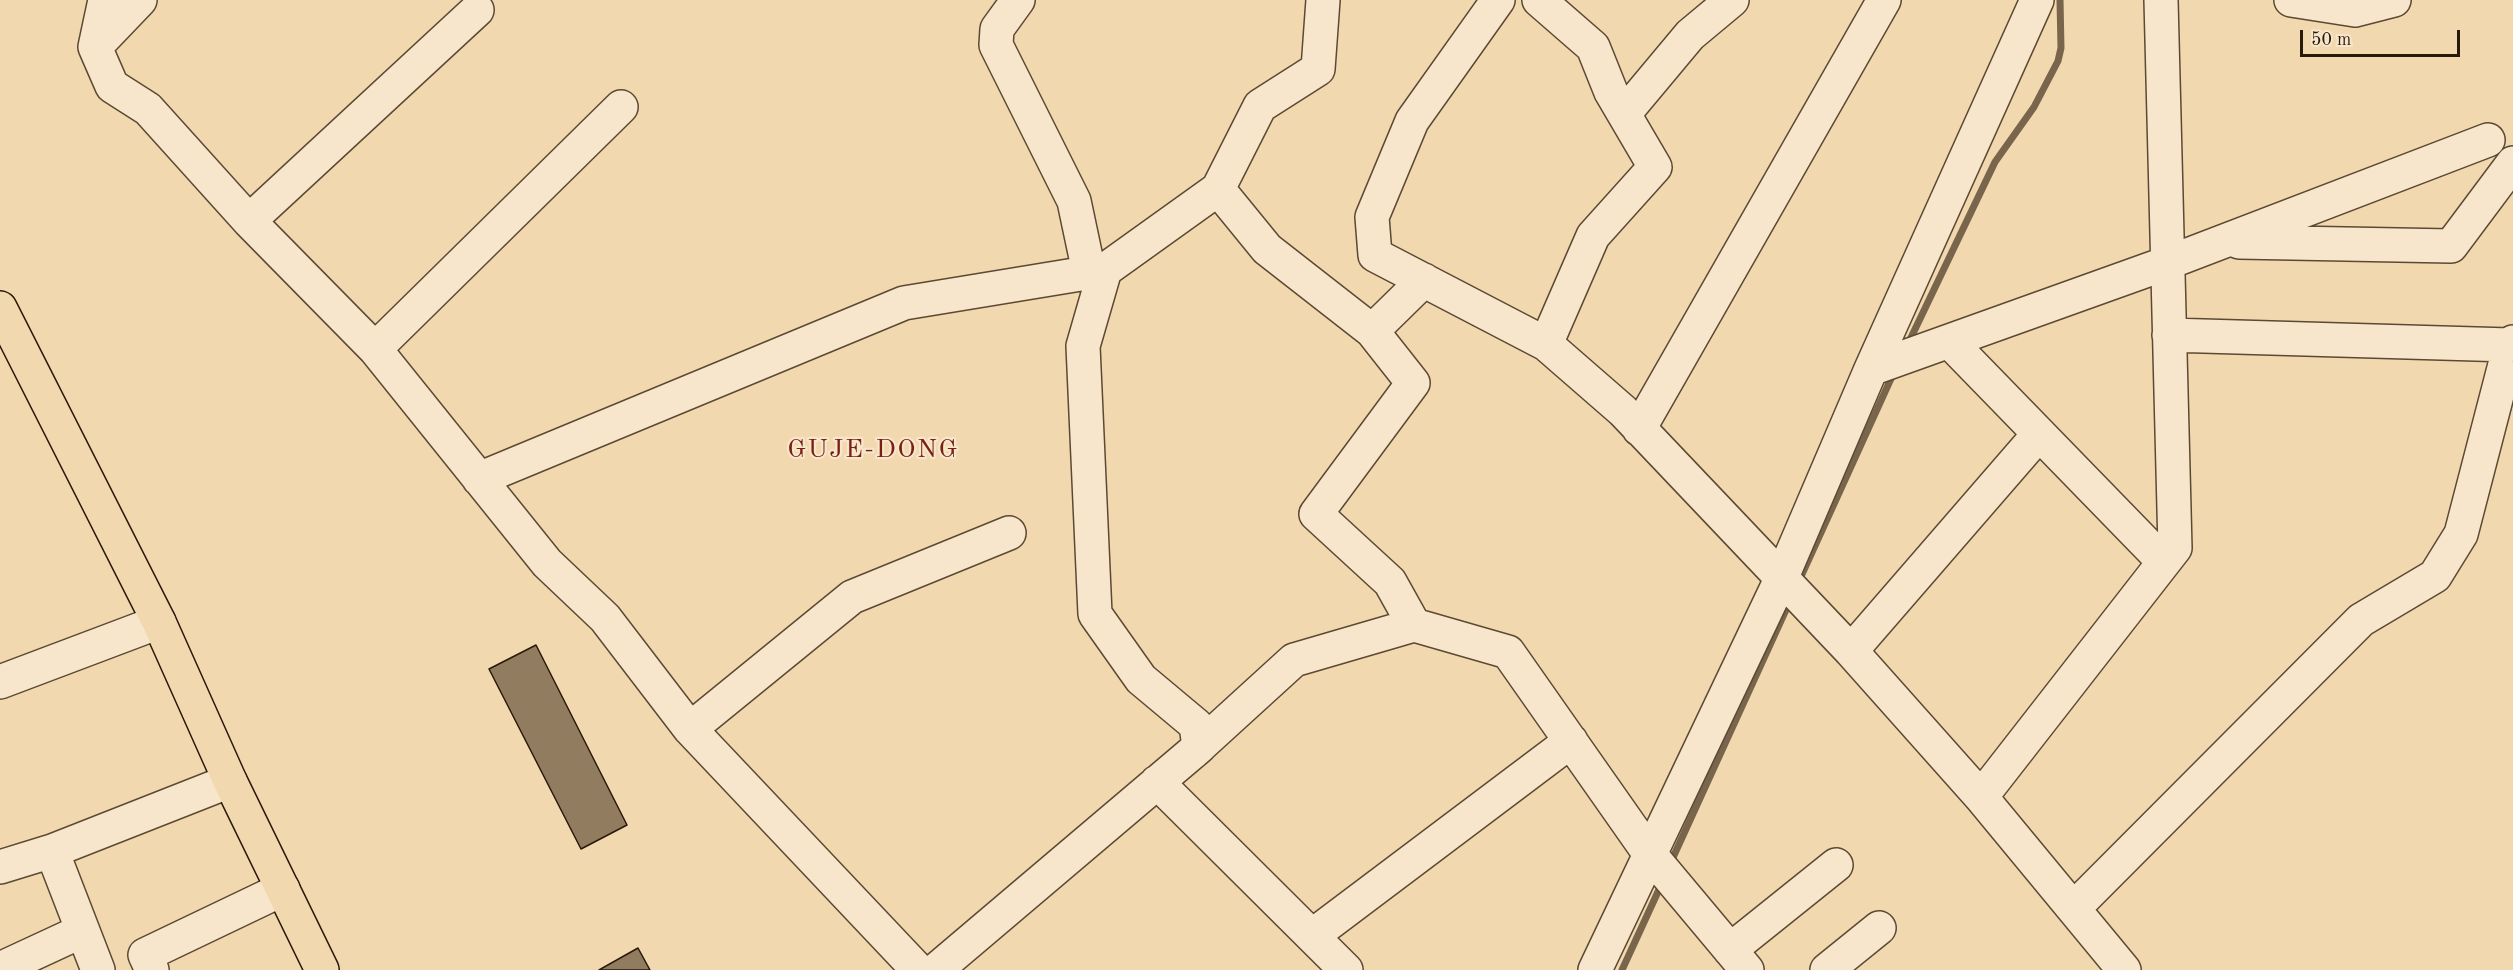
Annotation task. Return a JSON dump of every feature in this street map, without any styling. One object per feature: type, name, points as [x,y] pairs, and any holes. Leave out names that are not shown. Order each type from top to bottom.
[{"type":"main road","points":[[0,308],[159,622],[230,781],[322,970]]},
{"type":"street","points":[[105,0],[95,47],[112,86],[148,109],[249,221],[375,349],[547,563],[604,618],[690,729],[918,970]]},
{"type":"street","points":[[95,47],[140,0]]},
{"type":"street","points":[[1018,0],[997,29],[996,45],[1074,201],[1097,271],[1083,346],[1095,614],[1142,679],[1196,725],[1199,747]]},
{"type":"street","points":[[479,479],[904,303],[1097,271],[1218,189],[1260,106],[1318,69],[1323,0]]},
{"type":"street","points":[[1498,0],[1412,121],[1372,217],[1375,255],[1546,344],[1623,411],[1851,651],[1981,797],[2124,970]]},
{"type":"street","points":[[1539,0],[1593,47],[1611,92],[1655,166],[1593,236],[1546,344]]},
{"type":"street","points":[[1624,114],[1690,35],[1732,0]]},
{"type":"street","points":[[1640,429],[1884,0]]},
{"type":"street","points":[[1595,970],[1649,853],[1790,586],[1871,369],[2037,0]]},
{"type":"street","points":[[1981,797],[2175,548],[2160,0]]},
{"type":"street","points":[[2291,0],[2355,10],[2394,0]]},
{"type":"street","points":[[249,221],[477,10]]},
{"type":"street","points":[[375,349],[621,107]]},
{"type":"street","points":[[1871,369],[2167,263],[2488,140]]},
{"type":"street","points":[[2222,242],[2451,246],[2513,163]]},
{"type":"street","points":[[1218,189],[1267,249],[1372,331],[1413,383],[1316,514],[1390,582],[1414,625]]},
{"type":"street","points":[[1372,331],[1424,280]]},
{"type":"street","points":[[2074,909],[2361,620],[2434,576],[2461,534],[2512,343],[2169,335]]},
{"type":"street","points":[[1948,341],[2164,562]]},
{"type":"street","points":[[1851,651],[2039,434]]},
{"type":"street","points":[[690,729],[852,597],[1009,533]]},
{"type":"street","points":[[0,682],[159,622]]},
{"type":"street","points":[[936,970],[1199,747],[1294,660],[1414,625],[1508,652],[1649,853],[1739,960],[1836,865]]},
{"type":"street","points":[[1312,936],[1571,741]]},
{"type":"street","points":[[0,867],[52,851],[230,781]]},
{"type":"street","points":[[1157,782],[1346,970]]},
{"type":"street","points":[[52,851],[98,970]]},
{"type":"street","points":[[152,970],[145,955],[283,889]]},
{"type":"street","points":[[1827,970],[1879,928]]},
{"type":"street","points":[[0,969],[82,931]]},
{"type":"building","points":[[536,645],[627,825],[581,849],[489,669]]},
{"type":"building","points":[[638,948],[650,970],[599,970]]},
{"type":"waterway","points":[[1907,346],[1995,162],[2034,107],[2058,61],[2061,48],[2060,0]]},
{"type":"waterway","points":[[1798,583],[1894,372]]},
{"type":"waterway","points":[[1670,864],[1790,601]]},
{"type":"waterway","points":[[1622,970],[1662,883]]},
{"type":"district","name":"GUJE-DONG","points":[[873,450]]}]
